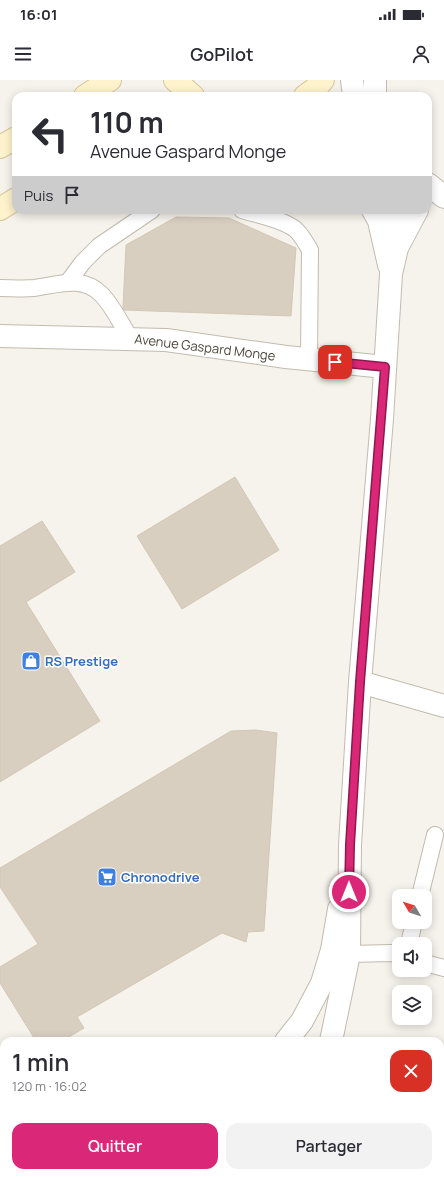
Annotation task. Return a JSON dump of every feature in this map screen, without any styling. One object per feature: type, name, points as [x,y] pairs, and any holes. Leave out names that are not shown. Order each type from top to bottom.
[{"type":"main road","points":[[91,92],[110,80]]},
{"type":"main road","points":[[175,80],[188,92]]},
{"type":"main road","points":[[310,92],[324,80]]},
{"type":"main road","points":[[0,147],[12,140]]},
{"type":"main road","points":[[0,209],[12,202]]},
{"type":"street","points":[[352,80],[354,92]]},
{"type":"street","points":[[375,80],[375,92]]},
{"type":"street","points":[[432,187],[444,197]]},
{"type":"street","points":[[376,214],[379,221],[391,274]]},
{"type":"street","points":[[332,1037],[349,954],[350,845],[360,682],[391,274],[397,248],[398,227],[396,214]]},
{"type":"street","points":[[397,248],[415,214]]},
{"type":"street","name":"Avenue Gaspard Monge","points":[[0,336],[166,340],[309,359],[385,367]]},
{"type":"street","points":[[360,682],[444,706]]},
{"type":"street","points":[[289,1037],[302,1021],[322,983],[332,950],[350,845]]},
{"type":"lane","points":[[68,282],[83,262],[99,246],[146,214]]},
{"type":"lane","points":[[256,214],[276,220],[294,228],[303,238],[310,250],[309,359]]},
{"type":"lane","points":[[0,288],[33,288],[68,282],[87,284],[100,293],[109,304],[130,338]]},
{"type":"lane","points":[[422,889],[435,835]]},
{"type":"lane","points":[[349,954],[392,953]]},
{"type":"lane","points":[[432,965],[444,968]]},
{"type":"building","points":[[176,217],[229,218],[296,248],[291,316],[124,310],[126,245]]},
{"type":"building","points":[[235,477],[279,550],[182,609],[137,536]]},
{"type":"building","name":"RS Prestige","points":[[42,521],[75,572],[26,602],[100,721],[0,782],[0,546]]},
{"type":"building","name":"Chronodrive","points":[[256,730],[277,733],[264,931],[248,932],[246,942],[222,933],[77,1017],[84,1028],[69,1037],[34,1037],[0,983],[0,967],[38,944],[0,887],[0,868],[231,731]]},
{"type":"place","name":"RS Prestige","points":[[31,661]]},
{"type":"place","name":"Chronodrive","points":[[107,877]]},
{"type":"route","points":[[335,362],[385,367],[360,682],[350,845],[349,892]]}]
